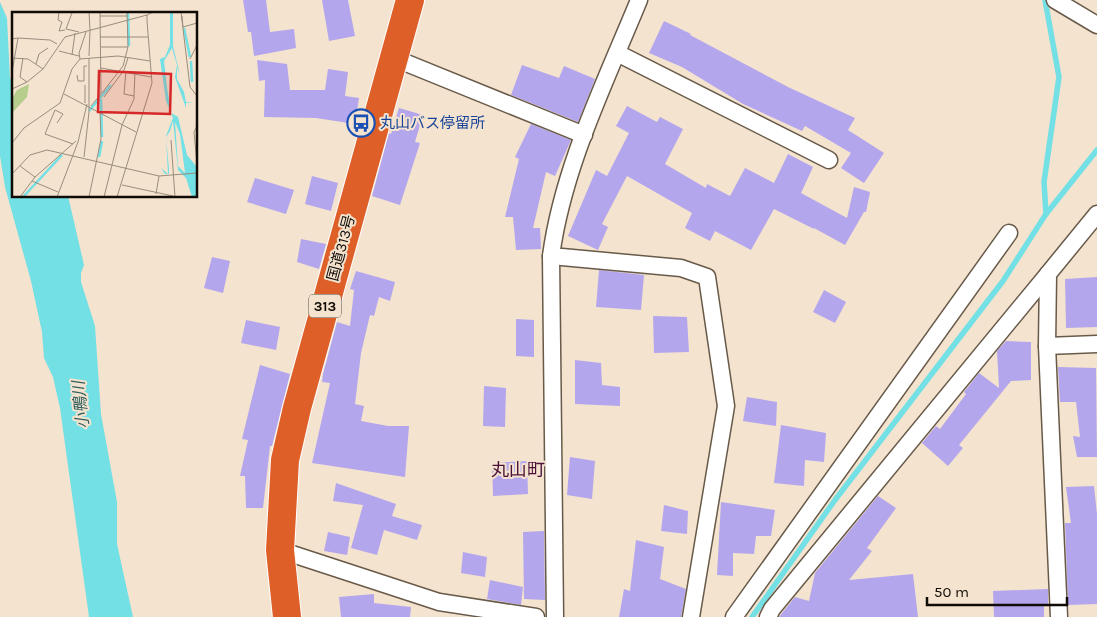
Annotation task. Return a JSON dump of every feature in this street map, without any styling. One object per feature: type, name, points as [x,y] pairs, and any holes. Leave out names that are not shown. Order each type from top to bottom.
[{"type":"highway","name":"国道313号","points":[[288,617],[280,550],[285,460],[297,408],[410,0]]},
{"type":"street","points":[[555,617],[551,256],[556,217],[584,135],[639,0]]},
{"type":"street","points":[[1059,1],[1097,25]]},
{"type":"street","points":[[617,54],[830,160]]},
{"type":"street","points":[[394,58],[584,135]]},
{"type":"street","points":[[768,617],[772,609],[1097,214]]},
{"type":"street","points":[[734,617],[1009,233]]},
{"type":"street","points":[[551,256],[681,268],[707,277],[726,406],[691,617]]},
{"type":"street","points":[[1048,274],[1047,346],[1060,617]]},
{"type":"street","points":[[1047,346],[1097,344]]},
{"type":"street","points":[[280,550],[439,602],[536,617]]},
{"type":"water","name":"小鴨川","points":[[0,2],[7,18],[10,78],[12,82],[12,198],[68,198],[84,265],[81,273],[81,282],[95,326],[101,414],[117,502],[117,544],[133,617],[89,617],[60,408],[53,377],[44,358],[42,332],[31,281],[5,187],[0,156]]},
{"type":"building","points":[[243,0],[266,0],[270,32],[294,29],[296,48],[254,56],[251,32],[248,32]]},
{"type":"building","points":[[322,0],[348,0],[355,36],[329,41]]},
{"type":"building","points":[[664,21],[788,87],[855,118],[848,130],[884,153],[864,183],[841,168],[851,153],[805,126],[802,131],[743,104],[682,67],[649,53]]},
{"type":"building","points":[[257,60],[287,64],[290,90],[325,90],[328,69],[348,72],[345,96],[359,98],[355,124],[316,118],[264,117],[265,80],[259,81]]},
{"type":"building","points":[[522,65],[559,78],[564,66],[595,79],[578,122],[511,95]]},
{"type":"building","points":[[627,106],[657,122],[660,117],[683,129],[665,164],[706,188],[707,184],[730,196],[745,168],[774,183],[788,154],[813,167],[801,193],[847,218],[854,187],[870,192],[866,212],[864,212],[845,245],[774,209],[751,250],[715,231],[710,241],[685,228],[692,213],[627,176],[602,224],[608,227],[598,250],[568,236],[596,170],[607,176],[629,133],[616,126]]},
{"type":"building","points":[[399,108],[423,115],[415,142],[420,143],[400,205],[372,196],[389,133],[391,134]]},
{"type":"building","points":[[531,124],[571,140],[555,176],[546,172],[533,228],[540,228],[541,249],[516,250],[513,217],[505,217],[519,159],[515,157]]},
{"type":"building","points":[[312,176],[338,183],[331,211],[305,204]]},
{"type":"building","points":[[255,178],[294,190],[286,214],[247,202]]},
{"type":"building","points":[[301,239],[326,244],[319,269],[297,262]]},
{"type":"building","points":[[212,257],[230,261],[223,293],[204,288]]},
{"type":"building","points":[[599,270],[644,275],[641,310],[596,307]]},
{"type":"building","points":[[356,271],[395,282],[390,301],[379,297],[374,316],[370,315],[361,353],[355,404],[364,406],[361,421],[388,426],[409,426],[405,477],[312,463],[330,383],[322,382],[323,374],[337,322],[350,326],[354,290],[350,289]]},
{"type":"building","points":[[1097,277],[1097,327],[1066,328],[1065,279]]},
{"type":"building","points":[[824,290],[846,302],[835,323],[813,312]]},
{"type":"building","points":[[653,316],[687,317],[689,352],[654,353]]},
{"type":"building","points":[[516,319],[534,320],[534,357],[516,356]]},
{"type":"building","points":[[246,320],[280,327],[276,350],[241,343]]},
{"type":"building","points":[[1006,341],[1031,342],[1031,380],[1011,381],[959,445],[963,448],[948,466],[922,443],[936,426],[940,429],[979,373],[999,388],[997,351]]},
{"type":"building","points":[[575,360],[601,363],[602,385],[620,387],[620,406],[575,404]]},
{"type":"building","points":[[260,365],[290,374],[272,446],[270,446],[263,508],[246,508],[245,476],[240,476],[248,440],[242,439]]},
{"type":"building","points":[[1058,367],[1096,368],[1097,457],[1077,457],[1073,436],[1080,437],[1076,402],[1060,402]]},
{"type":"building","points":[[484,386],[506,388],[505,427],[483,426]]},
{"type":"building","points":[[747,397],[777,402],[776,426],[743,421]]},
{"type":"building","points":[[781,425],[826,433],[824,462],[805,460],[804,486],[774,483]]},
{"type":"building","points":[[570,457],[595,461],[592,499],[567,495]]},
{"type":"building","points":[[527,461],[528,494],[493,496],[492,463]]},
{"type":"building","points":[[336,483],[396,504],[392,516],[422,525],[417,540],[384,530],[377,555],[351,548],[363,505],[333,501]]},
{"type":"building","points":[[1094,486],[1097,514],[1097,604],[1068,605],[1065,523],[1071,523],[1066,487]]},
{"type":"building","points":[[878,496],[896,508],[867,548],[872,551],[849,580],[913,574],[918,617],[779,617],[795,597],[809,601],[815,573]]},
{"type":"building","points":[[721,502],[775,510],[771,536],[756,536],[754,554],[733,553],[733,576],[717,575]]},
{"type":"building","points":[[664,505],[688,511],[687,534],[661,531]]},
{"type":"building","points":[[544,531],[545,600],[524,599],[523,532]]},
{"type":"building","points":[[328,532],[350,537],[347,555],[324,551]]},
{"type":"building","points":[[636,540],[664,547],[660,579],[686,589],[681,617],[619,617],[624,589],[630,591]]},
{"type":"building","points":[[463,552],[487,557],[485,577],[461,573]]},
{"type":"building","points":[[490,580],[523,587],[521,605],[487,599]]},
{"type":"building","points":[[1048,589],[1048,605],[1044,605],[1044,617],[994,617],[993,591]]},
{"type":"building","points":[[374,594],[374,603],[411,607],[410,617],[341,617],[339,597]]},
{"type":"waterway","points":[[1045,0],[1059,77],[1044,182],[1046,214]]},
{"type":"waterway","points":[[752,617],[835,500],[1003,281],[1046,214],[1097,150]]},
{"type":"place","name":"丸山バス停留所","points":[[361,123]]},
{"type":"district","name":"丸山町","points":[[518,470]]}]
